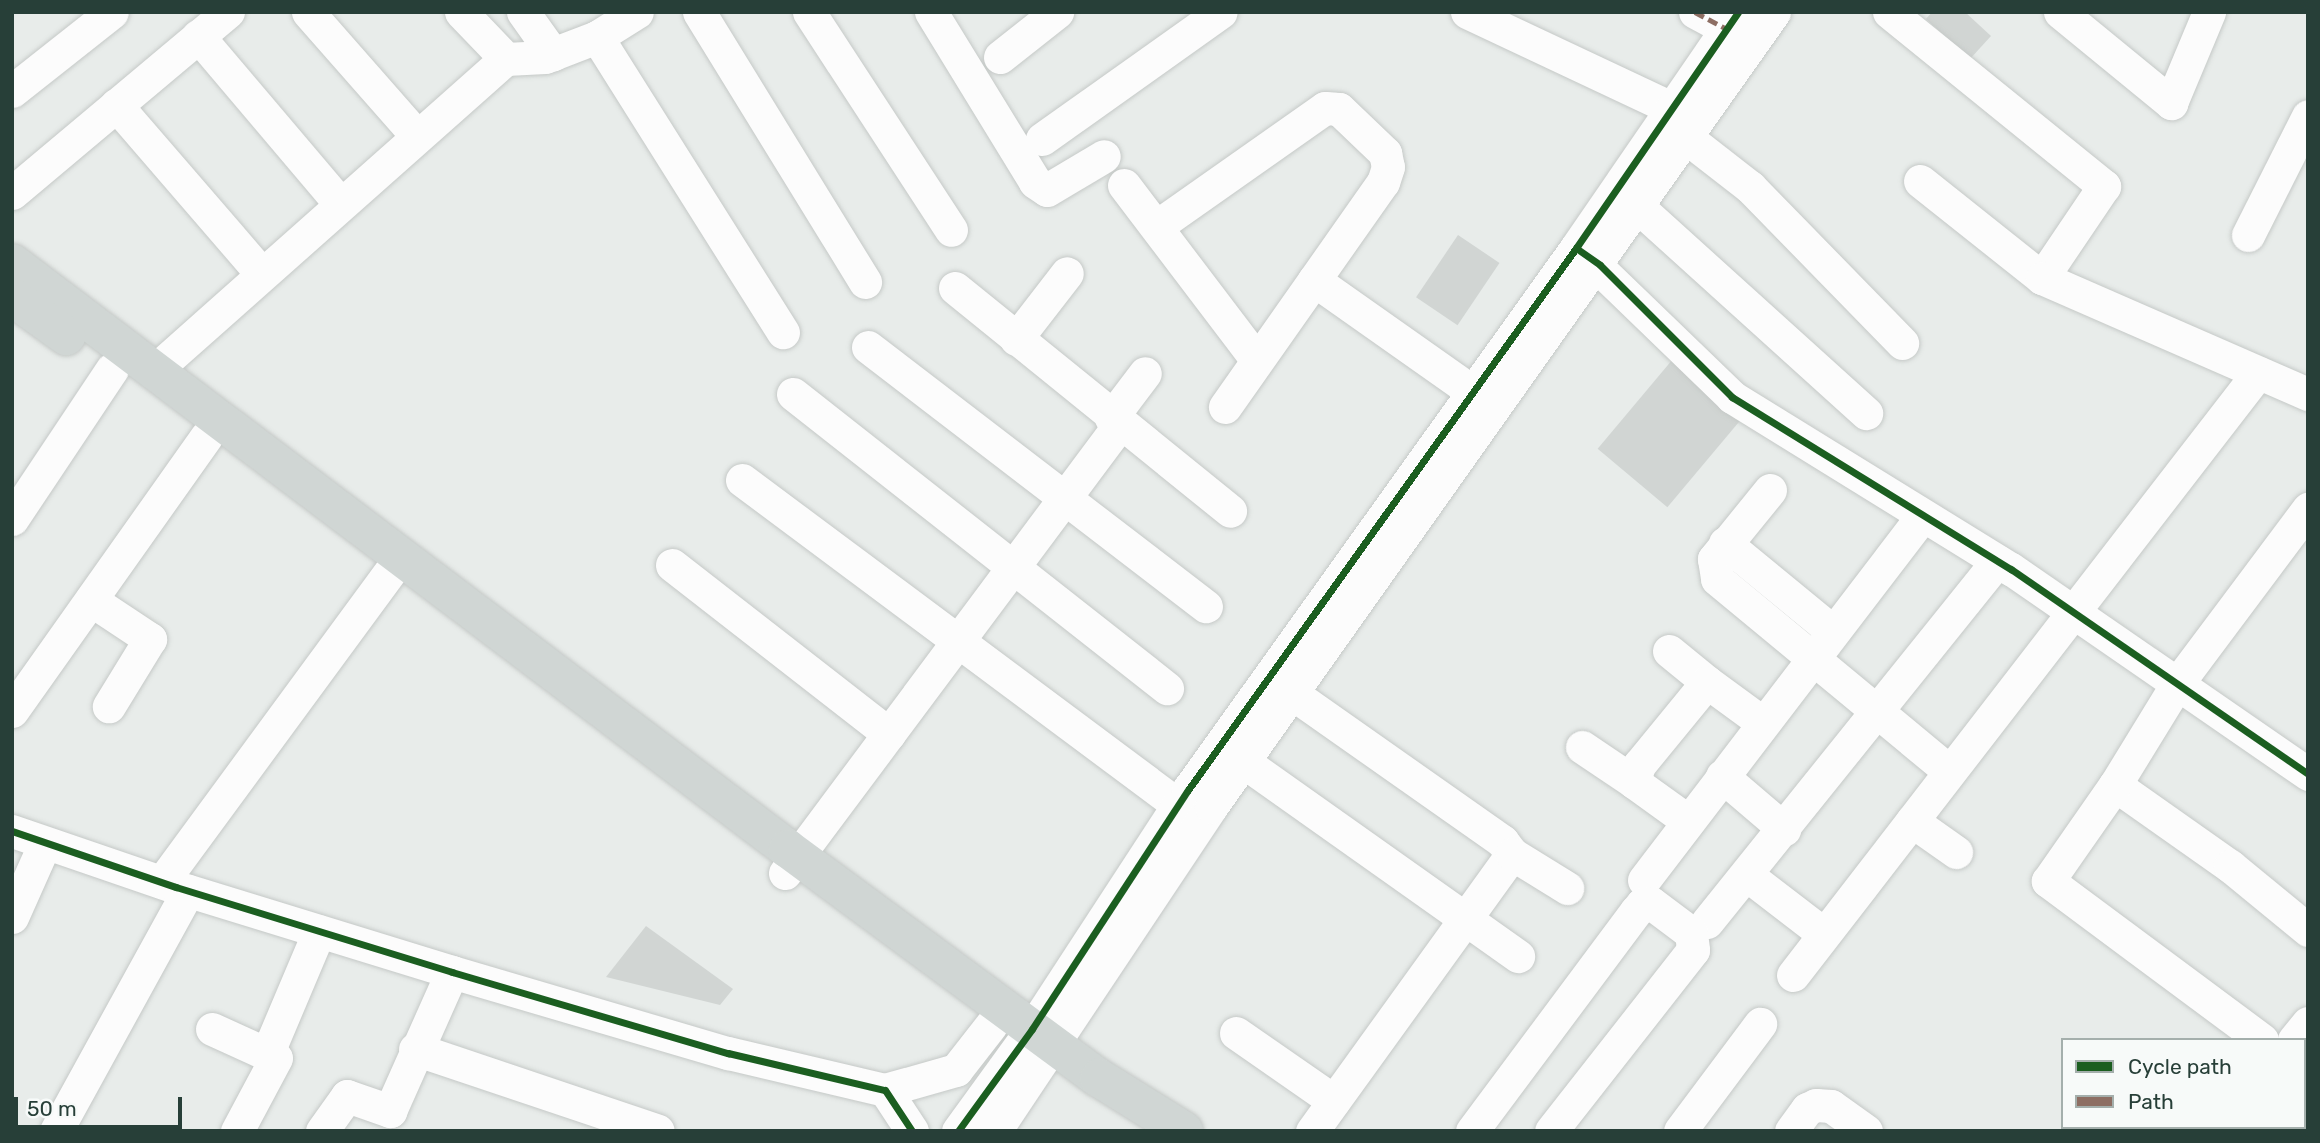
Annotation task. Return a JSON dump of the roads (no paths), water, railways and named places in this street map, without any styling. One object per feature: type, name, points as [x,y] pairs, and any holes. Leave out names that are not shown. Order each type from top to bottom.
[{"type":"main road","points":[[12,263],[154,371],[395,566],[1144,1131]]},
{"type":"main road","points":[[12,298],[206,438],[395,566]]},
{"type":"main road","points":[[1028,1041],[1184,1131]]},
{"type":"street","points":[[12,91],[112,12]]},
{"type":"street","points":[[12,193],[228,12]]},
{"type":"street","points":[[307,12],[408,126]]},
{"type":"street","points":[[461,12],[506,59]]},
{"type":"street","points":[[523,12],[553,54]]},
{"type":"street","points":[[154,371],[506,59],[553,54],[597,37],[637,12]]},
{"type":"street","points":[[699,12],[865,282]]},
{"type":"street","points":[[809,12],[951,230]]},
{"type":"street","points":[[931,12],[1035,182],[1047,190],[1104,156]]},
{"type":"street","points":[[1000,57],[1057,12]]},
{"type":"street","points":[[1042,139],[1222,12]]},
{"type":"street","points":[[1467,12],[1671,108]]},
{"type":"street","points":[[958,1131],[1244,762],[1293,694],[1588,256],[1671,108],[1733,21],[1695,12]]},
{"type":"street","points":[[995,1131],[1028,1041],[1178,805],[1473,392],[1588,256],[1637,206],[1774,12]]},
{"type":"street","points":[[1889,12],[2104,186],[2042,278]]},
{"type":"street","points":[[2060,12],[2092,23],[2171,103],[2202,15]]},
{"type":"street","points":[[198,36],[332,194]]},
{"type":"street","points":[[597,37],[783,332]]},
{"type":"street","points":[[116,105],[254,265]]},
{"type":"street","points":[[1157,226],[1307,118],[1325,108],[1339,109],[1385,153],[1388,167],[1383,182],[1225,407]]},
{"type":"street","points":[[2248,235],[2308,116]]},
{"type":"street","points":[[1687,138],[1750,187],[1902,343]]},
{"type":"street","points":[[1920,181],[2042,278],[2308,394]]},
{"type":"street","points":[[1124,185],[1256,360]]},
{"type":"street","points":[[1637,206],[1866,413]]},
{"type":"street","points":[[1588,256],[1732,397],[1997,561],[2308,774]]},
{"type":"street","points":[[1016,339],[1067,273]]},
{"type":"street","points":[[1314,280],[1473,392]]},
{"type":"street","points":[[955,288],[1115,421],[1230,511]]},
{"type":"street","points":[[868,347],[1206,606]]},
{"type":"street","points":[[12,519],[112,369]]},
{"type":"street","points":[[792,864],[1064,499],[1145,373]]},
{"type":"street","points":[[1793,975],[2258,373]]},
{"type":"street","points":[[793,394],[1167,688]]},
{"type":"street","points":[[12,711],[206,438]]},
{"type":"street","points":[[742,480],[1178,805]]},
{"type":"street","points":[[1770,490],[1714,559],[1717,579],[1949,771]]},
{"type":"street","points":[[2259,1038],[2048,881],[2115,785],[2177,684],[2308,509]]},
{"type":"street","points":[[1644,880],[1923,515]]},
{"type":"street","points":[[1725,543],[1832,631]]},
{"type":"street","points":[[1707,922],[1997,561]]},
{"type":"street","points":[[673,565],[889,734]]},
{"type":"street","points":[[56,1131],[175,887],[395,566]]},
{"type":"street","points":[[90,600],[150,639],[109,706]]},
{"type":"street","points":[[1669,651],[1763,723]]},
{"type":"street","points":[[1634,782],[1639,765],[1707,682]]},
{"type":"street","points":[[1293,694],[1502,841],[1512,854],[1567,888]]},
{"type":"street","points":[[1582,747],[1688,821]]},
{"type":"street","points":[[1244,762],[1518,956]]},
{"type":"street","points":[[1722,776],[1784,829]]},
{"type":"street","points":[[2115,785],[2230,866],[2308,930]]},
{"type":"street","points":[[1912,821],[1956,852]]},
{"type":"street","points":[[12,831],[175,887],[452,972],[728,1053],[885,1090],[956,1070],[1028,1041]]},
{"type":"street","points":[[12,917],[45,843]]},
{"type":"street","points":[[1312,1131],[1512,854]]},
{"type":"street","points":[[1747,875],[1824,934]]},
{"type":"street","points":[[1472,1131],[1636,911],[1651,903],[1695,938],[1693,950],[1551,1131]]},
{"type":"street","points":[[268,1052],[319,931]]},
{"type":"street","points":[[322,1131],[347,1096],[390,1111],[415,1049],[452,972]]},
{"type":"street","points":[[2296,1038],[2308,1023]]},
{"type":"street","points":[[1680,1131],[1760,1024]]},
{"type":"street","points":[[212,1029],[268,1052],[276,1062],[237,1131]]},
{"type":"street","points":[[1236,1032],[1334,1101]]},
{"type":"street","points":[[415,1049],[658,1131]]},
{"type":"street","points":[[885,1090],[912,1131]]},
{"type":"street","points":[[1791,1131],[1807,1109],[1816,1105],[1831,1106],[1866,1131]]}]
